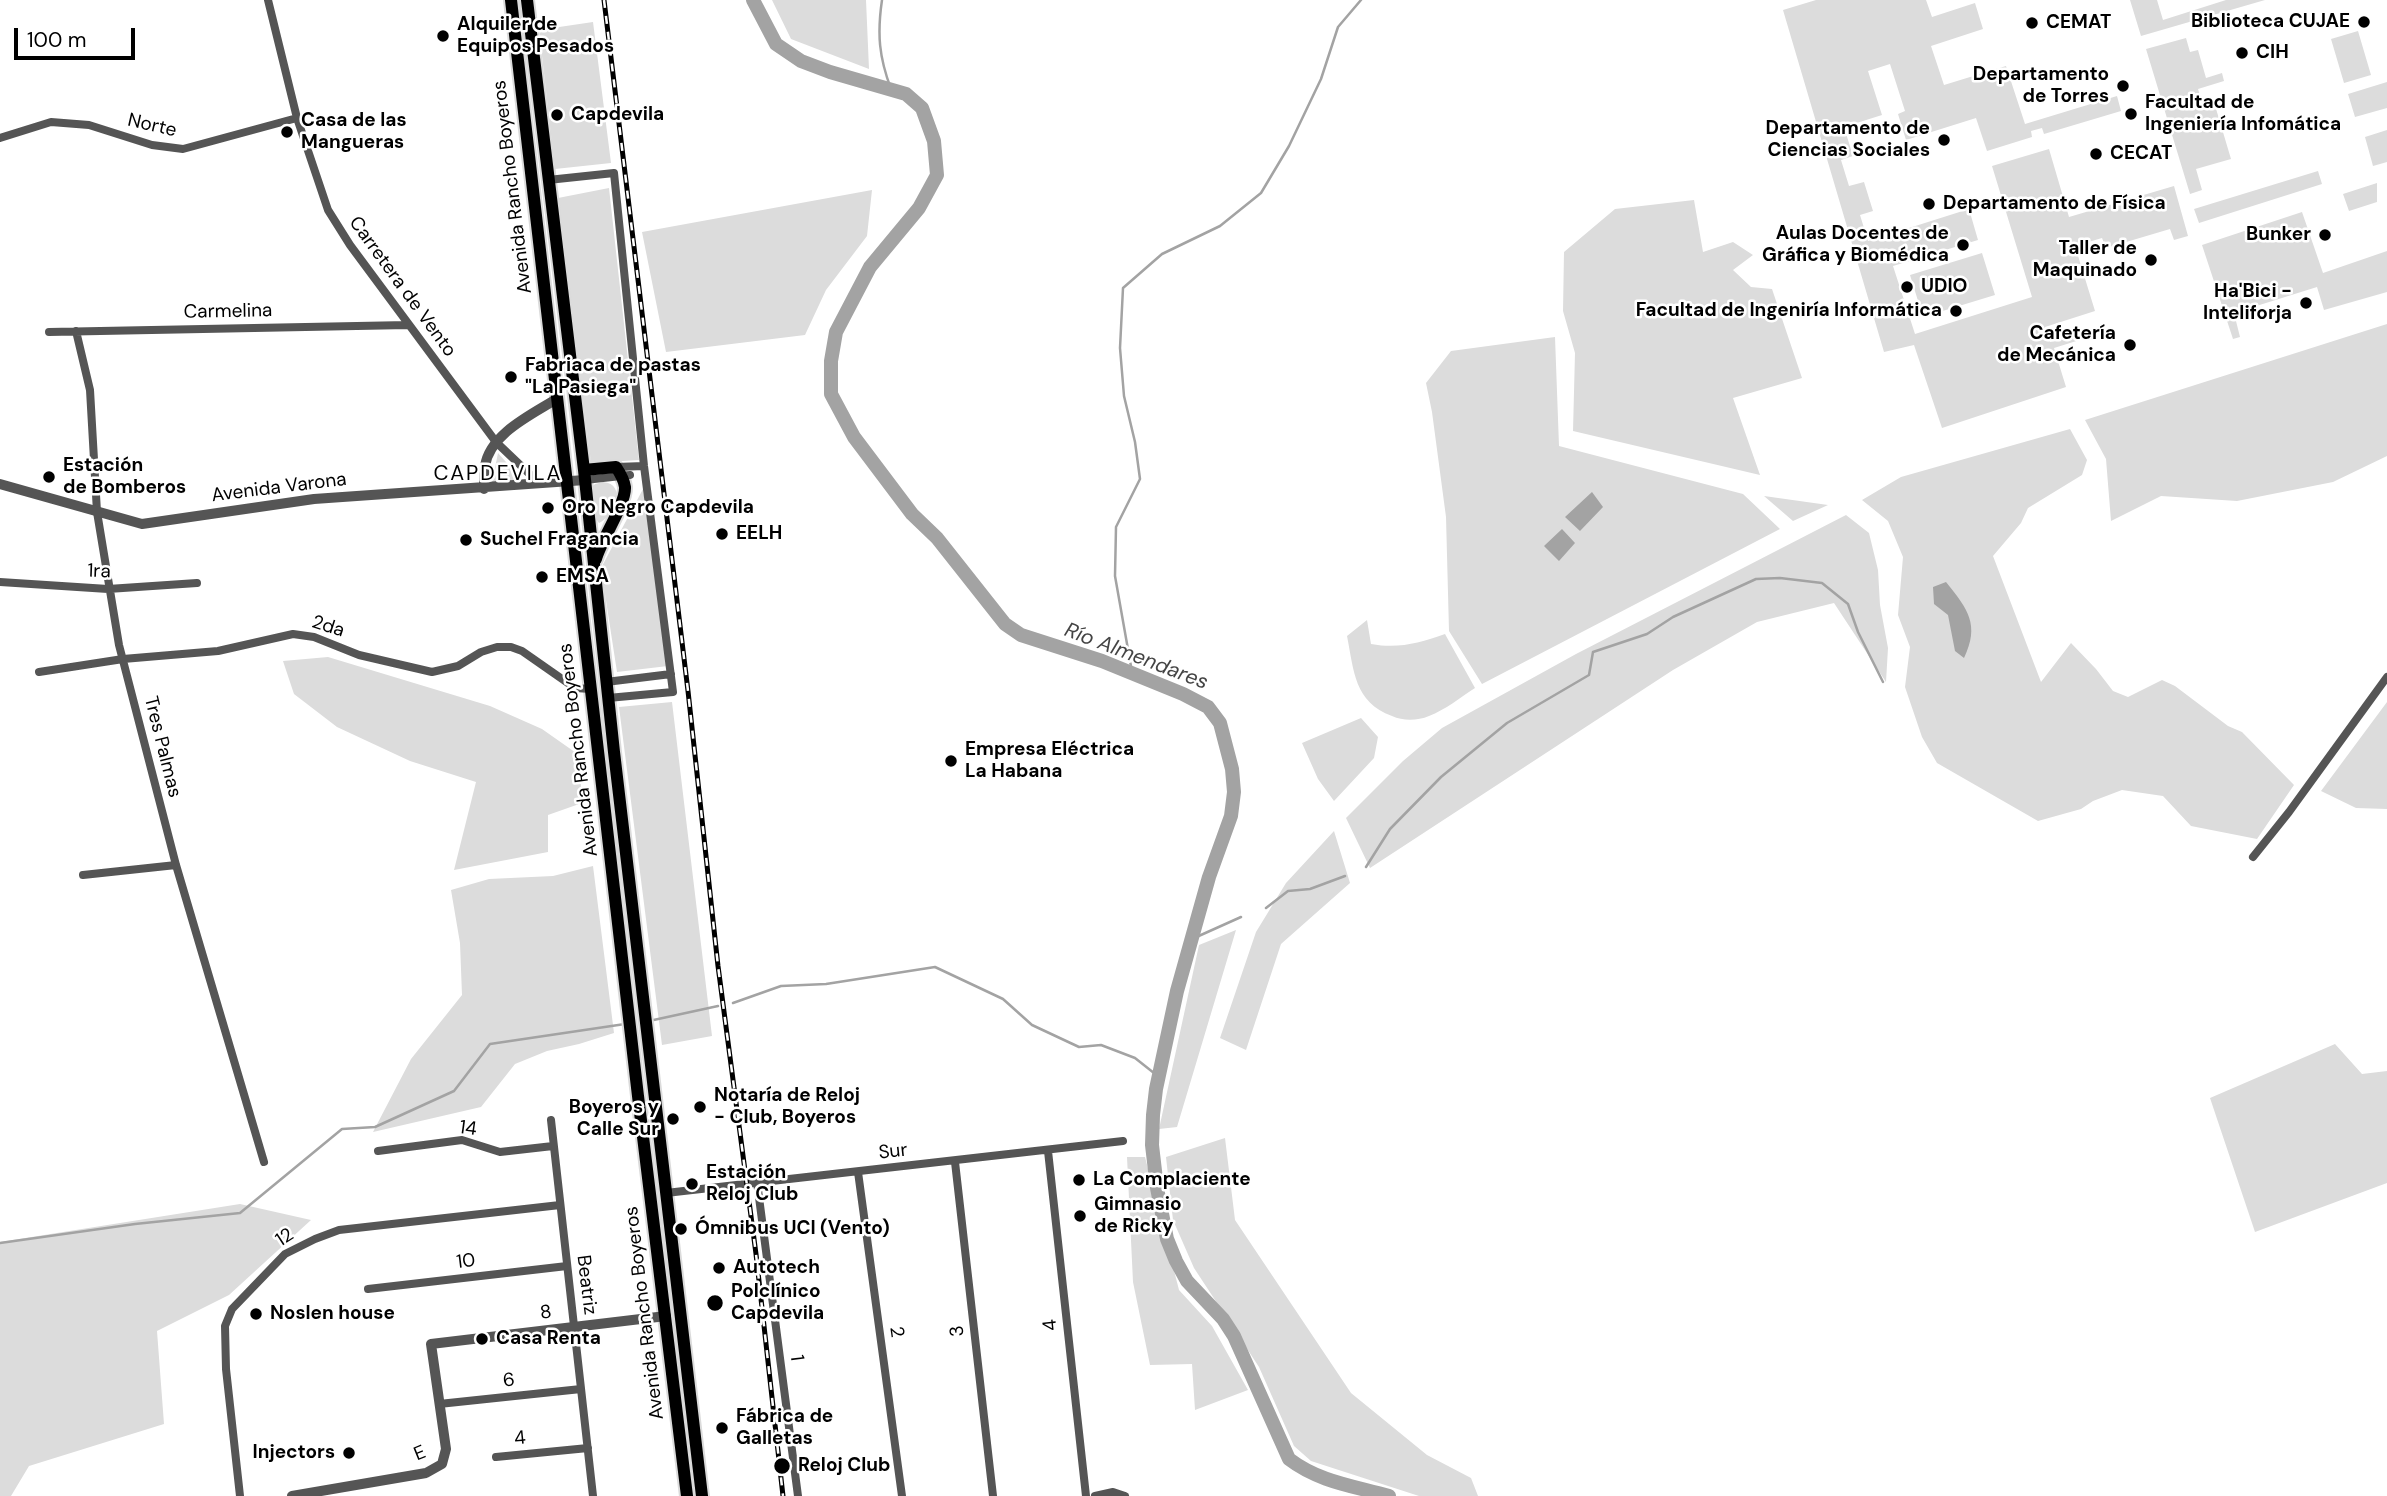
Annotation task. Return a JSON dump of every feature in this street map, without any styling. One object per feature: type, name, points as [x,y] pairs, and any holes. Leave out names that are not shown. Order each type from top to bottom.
[{"type":"highway","name":"Avenida Rancho Boyeros","points":[[511,0],[687,1496]]},
{"type":"highway","name":"Avenida Rancho Boyeros","points":[[527,0],[702,1496]]},
{"type":"highway","points":[[584,475],[623,475],[623,498],[600,547],[594,570]]},
{"type":"street","name":"Carretera de Vento","points":[[268,0],[297,118],[328,210],[350,245],[496,442],[539,483]]},
{"type":"street","name":"Norte","points":[[0,138],[51,122],[89,125],[152,145],[183,149],[297,118]]},
{"type":"street","points":[[548,180],[614,173],[644,466],[673,692],[608,698]]},
{"type":"street","name":"Carmelina","points":[[48,331],[408,325]]},
{"type":"street","name":"Tres Palmas","points":[[76,331],[90,390],[97,512],[108,589],[123,659],[176,865],[264,1162]]},
{"type":"street","points":[[484,489],[485,464],[496,442],[519,423],[558,398]]},
{"type":"street","points":[[623,475],[644,466]]},
{"type":"street","points":[[623,475],[644,466]]},
{"type":"street","name":"Avenida Varona","points":[[0,484],[142,524],[314,499],[484,489],[567,480],[584,475]]},
{"type":"street","name":"1ra","points":[[0,582],[108,589],[197,583]]},
{"type":"street","name":"2da","points":[[39,672],[123,659],[218,650],[293,634],[314,637],[359,655],[432,672],[458,666],[481,652],[511,648],[522,652],[575,688],[591,688]]},
{"type":"street","points":[[606,682],[671,674]]},
{"type":"street","points":[[2253,857],[2387,677]]},
{"type":"street","points":[[83,875],[176,865]]},
{"type":"street","name":"Beatriz","points":[[551,1121],[593,1496]]},
{"type":"street","name":"14","points":[[378,1151],[462,1140],[500,1152],[553,1146]]},
{"type":"street","name":"Sur","points":[[666,1193],[1123,1141]]},
{"type":"street","name":"4","points":[[1048,1150],[1086,1496]]},
{"type":"street","name":"3","points":[[955,1162],[993,1496]]},
{"type":"street","name":"2","points":[[858,1172],[902,1496]]},
{"type":"street","name":"1","points":[[757,1182],[798,1496]]},
{"type":"street","name":"12","points":[[240,1496],[226,1369],[225,1326],[232,1309],[285,1254],[315,1238],[339,1230],[560,1205]]},
{"type":"street","name":"10","points":[[368,1289],[568,1266]]},
{"type":"street","name":"8","points":[[431,1344],[666,1316]]},
{"type":"street","name":"E","points":[[292,1496],[426,1473],[442,1464],[446,1449],[431,1344]]},
{"type":"street","name":"6","points":[[439,1404],[581,1389]]},
{"type":"street","name":"4","points":[[496,1457],[588,1448]]},
{"type":"street","points":[[1094,1496],[1113,1492],[1125,1496]]},
{"type":"shaded area","points":[[772,0],[866,0],[869,69],[791,39]]},
{"type":"shaded area","points":[[1816,0],[1926,0],[1932,17],[1975,3],[1983,29],[1931,46],[1944,85],[2006,66],[2025,124],[2117,96],[2121,111],[2044,134],[2042,128],[2031,131],[2032,137],[1987,151],[1976,118],[1906,140],[1898,114],[1905,111],[1890,64],[1868,71],[1882,115],[1844,127],[1853,156],[1841,160],[1849,186],[1864,182],[1873,211],[1860,215],[1868,241],[1969,209],[1978,240],[1893,266],[1915,334],[2032,297],[1992,166],[2049,149],[2069,217],[2174,186],[2188,236],[2174,240],[2170,229],[2106,248],[2102,238],[2075,246],[2095,311],[2045,327],[2050,342],[2100,327],[2102,333],[2054,348],[2066,387],[1942,428],[1914,345],[1884,352],[1783,10]]},
{"type":"shaded area","points":[[2130,0],[2157,0],[2163,20],[2226,0],[2265,0],[2141,36]]},
{"type":"shaded area","points":[[593,22],[611,163],[555,169],[539,30]]},
{"type":"shaded area","points":[[2358,31],[2371,75],[2344,83],[2331,39]]},
{"type":"shaded area","points":[[2186,38],[2190,52],[2198,50],[2206,78],[2222,73],[2224,81],[2198,89],[2203,105],[2214,102],[2231,159],[2196,169],[2202,190],[2190,194],[2146,49]]},
{"type":"shaded area","points":[[2387,82],[2387,108],[2355,117],[2348,94]]},
{"type":"shaded area","points":[[2387,130],[2387,162],[2373,166],[2365,137]]},
{"type":"shaded area","points":[[2318,171],[2322,184],[2199,223],[2194,209]]},
{"type":"shaded area","points":[[2377,183],[2377,202],[2349,211],[2343,194]]},
{"type":"shaded area","points":[[609,188],[639,460],[591,463],[558,198]]},
{"type":"shaded area","points":[[872,190],[867,236],[826,290],[805,335],[666,352],[642,232]]},
{"type":"shaded area","points":[[1694,200],[1703,252],[1733,242],[1753,255],[1733,270],[1751,287],[1772,289],[1802,378],[1733,398],[1760,475],[1573,431],[1575,353],[1563,311],[1564,252],[1615,209]]},
{"type":"shaded area","points":[[2302,212],[2323,273],[2387,251],[2387,292],[2324,310],[2317,287],[2234,313],[2240,337],[2233,339],[2202,245]]},
{"type":"shaded area","points":[[1982,253],[1995,295],[1923,317],[1910,275]]},
{"type":"shaded area","points":[[2387,324],[2387,456],[2333,482],[2237,501],[2161,496],[2111,521],[2106,459],[2085,420]]},
{"type":"shaded area","points":[[1555,337],[1559,446],[1743,494],[1780,529],[1482,684],[1449,631],[1446,517],[1426,383],[1451,351]]},
{"type":"shaded area","points":[[2070,429],[2087,460],[2082,475],[2028,508],[2021,523],[1993,556],[2041,682],[2071,643],[2113,691],[2128,697],[2162,680],[2175,686],[2228,726],[2242,732],[2294,785],[2257,839],[2191,826],[2163,796],[2122,790],[2093,801],[2081,809],[2038,821],[1937,763],[1922,737],[1905,687],[1910,647],[1898,615],[1903,557],[1888,521],[1862,500],[1901,477]]},
{"type":"shaded area","points":[[498,453],[521,479],[492,483]]},
{"type":"shaded area","points":[[603,482],[611,484],[617,494],[613,508],[605,520],[599,523],[594,516],[591,488]]},
{"type":"shaded area","points":[[643,489],[668,666],[617,672],[601,568]]},
{"type":"shaded area","points":[[1592,492],[1603,507],[1580,531],[1565,517]]},
{"type":"shaded area","points":[[1764,496],[1828,505],[1793,521]]},
{"type":"shaded area","points":[[1846,515],[1869,533],[1878,570],[1880,605],[1888,648],[1886,682],[1834,603],[1757,622],[1673,670],[1370,868],[1346,818],[1403,761],[1442,728],[1576,654]]},
{"type":"shaded area","points":[[1562,529],[1575,543],[1559,561],[1544,546]]},
{"type":"shaded area","points":[[1946,582],[1966,609],[1969,618],[1971,636],[1964,658],[1955,651],[1948,615],[1934,604],[1933,587]]},
{"type":"shaded area","points":[[1367,620],[1371,644],[1409,644],[1445,634],[1475,688],[1441,710],[1420,719],[1401,719],[1379,710],[1370,703],[1358,684],[1347,636]]},
{"type":"shaded area","points":[[328,657],[490,706],[542,729],[579,755],[582,803],[548,815],[548,852],[454,870],[476,782],[410,761],[337,727],[294,694],[283,661]]},
{"type":"shaded area","points":[[672,702],[712,1036],[662,1045],[619,707]]},
{"type":"shaded area","points":[[2387,702],[2387,809],[2356,808],[2321,791]]},
{"type":"shaded area","points":[[1361,718],[1378,737],[1374,758],[1334,801],[1318,779],[1302,743]]},
{"type":"shaded area","points":[[1334,831],[1350,883],[1281,944],[1246,1050],[1220,1038],[1256,932],[1286,883]]},
{"type":"shaded area","points":[[593,866],[614,1033],[547,1051],[515,1064],[481,1107],[373,1132],[411,1059],[462,995],[460,943],[451,890],[489,879],[553,876]]},
{"type":"shaded area","points":[[1236,930],[1177,1127],[1159,1129],[1199,945]]},
{"type":"shaded area","points":[[2335,1044],[2362,1074],[2387,1071],[2387,1183],[2255,1232],[2210,1098]]},
{"type":"shaded area","points":[[1225,1138],[1235,1220],[1351,1393],[1427,1455],[1471,1478],[1478,1496],[1419,1496],[1311,1461],[1294,1446],[1259,1367],[1194,1268],[1173,1220],[1166,1157]]},
{"type":"shaded area","points":[[1127,1157],[1145,1157],[1179,1290],[1212,1326],[1248,1390],[1195,1410],[1192,1364],[1150,1365],[1133,1282]]},
{"type":"shaded area","points":[[240,1204],[311,1220],[229,1295],[157,1331],[164,1424],[29,1466],[11,1496],[0,1496],[0,1242]]},
{"type":"waterway","name":"Río Almendares","points":[[753,0],[776,44],[801,61],[906,94],[922,108],[934,141],[937,175],[919,208],[870,267],[836,332],[831,361],[831,394],[854,437],[912,514],[937,538],[1005,624],[1021,635],[1102,661],[1183,694],[1208,707],[1220,723],[1232,769],[1234,792],[1231,816],[1209,877],[1177,991],[1153,1115],[1152,1145],[1167,1239],[1187,1281],[1223,1319],[1234,1336],[1289,1459],[1325,1478],[1389,1496]]},
{"type":"waterway","points":[[882,0],[880,45],[891,89]]},
{"type":"waterway","points":[[1132,672],[1115,576],[1116,527],[1140,479],[1124,396],[1120,348],[1123,288],[1162,254],[1220,226],[1261,193],[1289,146],[1321,79],[1338,27],[1361,0]]},
{"type":"waterway","points":[[1366,867],[1390,829],[1441,777],[1507,723],[1589,675],[1593,652],[1647,634],[1673,617],[1756,579],[1780,578],[1822,583],[1848,604],[1858,632],[1883,682]]},
{"type":"waterway","points":[[1266,908],[1288,891],[1310,889],[1345,876]]},
{"type":"waterway","points":[[1192,939],[1241,917]]},
{"type":"waterway","points":[[733,1003],[781,986],[826,984],[935,967],[1003,999],[1032,1025],[1079,1047],[1101,1045],[1135,1058],[1159,1077]]},
{"type":"waterway","points":[[649,1021],[718,1006]]},
{"type":"waterway","points":[[0,1243],[135,1224],[240,1213],[342,1129],[375,1127],[454,1091],[490,1044],[625,1024]]},
{"type":"railway","points":[[604,0],[783,1496]]},
{"type":"place","name":"Biblioteca CUJAE","points":[[2364,22]]},
{"type":"place","name":"CEMAT","points":[[2032,23]]},
{"type":"place","name":"Alquiler de Equipos Pesados","points":[[443,36]]},
{"type":"place","name":"CIH","points":[[2242,53]]},
{"type":"place","name":"Departamento de Torres","points":[[2123,86]]},
{"type":"place","name":"Facultad de Ingeniería Infomática","points":[[2131,114]]},
{"type":"place","name":"Capdevila","points":[[557,115]]},
{"type":"place","name":"Casa de las Mangueras","points":[[287,132]]},
{"type":"place","name":"Departamento de Ciencias Sociales","points":[[1944,140]]},
{"type":"place","name":"CECAT","points":[[2096,154]]},
{"type":"place","name":"Departamento de Física","points":[[1929,204]]},
{"type":"place","name":"Bunker","points":[[2325,235]]},
{"type":"place","name":"Aulas Docentes de Gráfica y Biomédica","points":[[1963,245]]},
{"type":"place","name":"Taller de Maquinado","points":[[2151,260]]},
{"type":"place","name":"UDIO","points":[[1907,287]]},
{"type":"place","name":"Ha'Bici - Inteliforja","points":[[2306,303]]},
{"type":"place","name":"Facultad de Ingeniría Informática","points":[[1956,311]]},
{"type":"place","name":"Cafetería de Mecánica","points":[[2130,345]]},
{"type":"place","name":"Fabriaca de pastas \"La Pasiega\"","points":[[511,377]]},
{"type":"place","name":"Estación de Bomberos","points":[[49,477]]},
{"type":"place","name":"Oro Negro Capdevila","points":[[548,508]]},
{"type":"place","name":"EELH","points":[[722,534]]},
{"type":"place","name":"Suchel Fragancia","points":[[466,540]]},
{"type":"place","name":"EMSA","points":[[542,577]]},
{"type":"place","name":"Empresa Eléctrica La Habana","points":[[951,761]]},
{"type":"place","name":"Notaría de Reloj - Club, Boyeros","points":[[700,1107]]},
{"type":"place","name":"Boyeros y Calle Sur","points":[[673,1119]]},
{"type":"place","name":"La Complaciente","points":[[1079,1180]]},
{"type":"place","name":"Estación Reloj Club","points":[[692,1184]]},
{"type":"place","name":"Gimnasio de Ricky","points":[[1080,1216]]},
{"type":"place","name":"Ómnibus UCI (Vento)","points":[[681,1229]]},
{"type":"place","name":"Autotech","points":[[719,1268]]},
{"type":"place","name":"Polclínico Capdevila","points":[[715,1303]]},
{"type":"place","name":"Noslen house","points":[[256,1314]]},
{"type":"place","name":"Casa Renta","points":[[482,1339]]},
{"type":"place","name":"Fábrica de Galletas","points":[[722,1428]]},
{"type":"place","name":"Injectors","points":[[349,1453]]},
{"type":"place","name":"Reloj Club","points":[[782,1466]]},
{"type":"district","name":"CAPDEVILA","points":[[498,474]]}]
